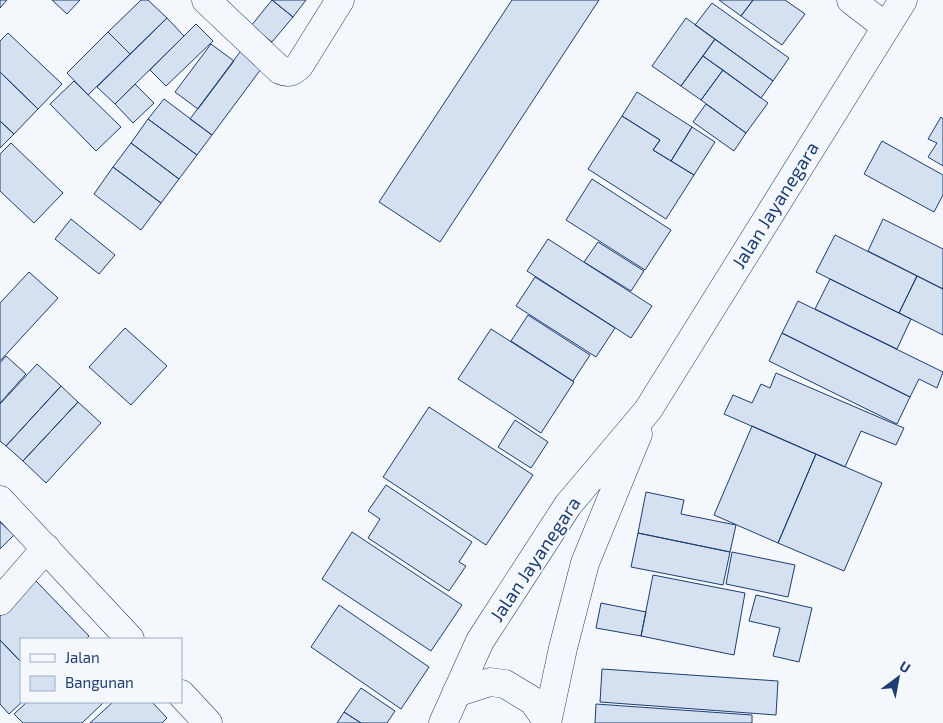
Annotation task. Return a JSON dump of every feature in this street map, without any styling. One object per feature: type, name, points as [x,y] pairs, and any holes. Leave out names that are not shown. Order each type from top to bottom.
[{"type":"main road","points":[[206,0],[280,70],[287,73],[294,71],[300,66],[340,0]]},
{"type":"main road","points":[[851,0],[886,27]]},
{"type":"main road","name":"Jalan Jayanegara","points":[[443,723],[480,641],[568,505],[648,410],[903,0]]},
{"type":"main road","name":"Jalan Jayanegara","points":[[547,722],[563,648],[585,563],[648,410]]},
{"type":"main road","points":[[0,500],[129,638]]},
{"type":"main road","points":[[0,601],[46,548]]},
{"type":"main road","points":[[456,693],[490,682],[505,684],[534,701],[547,722]]},
{"type":"main road","points":[[182,695],[208,723]]},
{"type":"building","points":[[0,0],[7,0],[0,8]]},
{"type":"building","points":[[52,0],[80,0],[67,14]]},
{"type":"building","points":[[141,0],[148,0],[167,18],[130,54],[108,32]]},
{"type":"building","points":[[272,0],[293,17],[272,42],[251,26]]},
{"type":"building","points":[[272,0],[306,0],[293,17]]},
{"type":"building","points":[[512,0],[599,0],[440,242],[379,202]]},
{"type":"building","points":[[719,0],[753,0],[741,16]]},
{"type":"building","points":[[753,0],[785,0],[805,14],[782,45],[741,16]]},
{"type":"building","points":[[712,3],[789,58],[773,81],[695,25]]},
{"type":"building","points":[[167,18],[184,36],[115,104],[97,87]]},
{"type":"building","points":[[686,18],[715,39],[681,86],[652,66]]},
{"type":"building","points":[[196,24],[213,41],[166,86],[150,70]]},
{"type":"building","points":[[108,32],[130,54],[88,95],[67,73]]},
{"type":"building","points":[[8,33],[62,84],[38,109],[0,72],[0,41]]},
{"type":"building","points":[[715,39],[773,81],[761,98],[703,56]]},
{"type":"building","points":[[211,44],[234,61],[198,109],[175,92]]},
{"type":"building","points":[[243,48],[264,65],[212,135],[190,119]]},
{"type":"building","points":[[703,56],[723,70],[701,100],[681,86]]},
{"type":"building","points":[[723,70],[768,103],[746,133],[701,100]]},
{"type":"building","points":[[0,72],[38,109],[14,134],[0,121]]},
{"type":"building","points":[[74,81],[121,127],[96,151],[50,104]]},
{"type":"building","points":[[135,84],[154,103],[133,123],[115,104]]},
{"type":"building","points":[[637,92],[692,127],[671,161],[653,150],[660,140],[622,116]]},
{"type":"building","points":[[164,99],[212,135],[197,155],[148,119]]},
{"type":"building","points":[[706,104],[746,133],[734,151],[693,122]]},
{"type":"building","points":[[622,116],[660,140],[653,150],[694,175],[666,219],[588,169]]},
{"type":"building","points":[[941,117],[943,119],[943,166],[928,157],[937,143],[928,139]]},
{"type":"building","points":[[148,119],[197,155],[179,179],[131,143]]},
{"type":"building","points":[[0,121],[14,134],[0,148]]},
{"type":"building","points":[[692,127],[715,142],[694,175],[671,161]]},
{"type":"building","points":[[882,141],[943,175],[943,195],[934,212],[864,174]]},
{"type":"building","points":[[11,143],[63,193],[34,223],[0,191],[0,154]]},
{"type":"building","points":[[131,143],[179,179],[161,203],[113,167]]},
{"type":"building","points":[[113,167],[161,203],[141,230],[94,194]]},
{"type":"building","points":[[592,179],[671,230],[645,270],[566,220]]},
{"type":"building","points":[[71,219],[115,255],[99,274],[55,239]]},
{"type":"building","points":[[883,219],[943,249],[943,289],[868,251]]},
{"type":"building","points":[[835,235],[917,276],[899,313],[816,272]]},
{"type":"building","points":[[548,239],[652,306],[631,338],[527,271]]},
{"type":"building","points":[[598,242],[644,271],[631,291],[584,262]]},
{"type":"building","points":[[29,272],[58,298],[0,361],[0,303]]},
{"type":"building","points":[[917,276],[943,289],[943,335],[899,313]]},
{"type":"building","points":[[535,277],[615,328],[596,357],[516,306]]},
{"type":"building","points":[[830,279],[911,319],[897,349],[815,309]]},
{"type":"building","points":[[798,301],[943,372],[937,388],[919,379],[910,397],[782,333]]},
{"type":"building","points":[[528,315],[590,355],[573,381],[511,341]]},
{"type":"building","points":[[125,328],[167,366],[131,405],[89,367]]},
{"type":"building","points":[[491,329],[574,382],[541,433],[458,379]]},
{"type":"building","points":[[782,333],[910,397],[897,424],[769,361]]},
{"type":"building","points":[[6,356],[26,374],[0,403],[0,363]]},
{"type":"building","points":[[37,364],[61,386],[6,446],[0,441],[0,404]]},
{"type":"building","points":[[776,373],[904,428],[896,445],[861,431],[845,467],[724,414],[733,395],[752,403],[761,384],[770,388]]},
{"type":"building","points":[[61,386],[78,402],[23,461],[6,446]]},
{"type":"building","points":[[78,402],[101,423],[46,483],[23,461]]},
{"type":"building","points":[[429,407],[533,475],[486,545],[383,477]]},
{"type":"building","points":[[515,420],[548,442],[531,468],[498,447]]},
{"type":"building","points":[[752,426],[816,454],[778,543],[714,515]]},
{"type":"building","points":[[816,454],[882,483],[844,571],[778,543]]},
{"type":"building","points":[[386,485],[472,542],[459,562],[466,566],[449,591],[368,538],[380,519],[368,511]]},
{"type":"building","points":[[646,492],[684,500],[681,514],[736,525],[730,552],[638,533]]},
{"type":"building","points":[[0,522],[14,535],[0,549]]},
{"type":"building","points":[[352,532],[462,605],[431,651],[322,579]]},
{"type":"building","points":[[638,533],[730,552],[723,585],[631,567]]},
{"type":"building","points":[[732,552],[795,565],[788,597],[726,584]]},
{"type":"building","points":[[653,575],[745,593],[734,655],[641,636]]},
{"type":"building","points":[[36,581],[89,636],[87,638],[20,638],[20,661],[0,640],[0,616]]},
{"type":"building","points":[[756,595],[812,608],[799,662],[773,656],[780,628],[749,621]]},
{"type":"building","points":[[601,603],[646,612],[641,636],[596,628]]},
{"type":"building","points":[[339,605],[429,667],[401,709],[311,647]]},
{"type":"building","points":[[0,640],[20,661],[21,703],[9,714],[0,704]]},
{"type":"building","points":[[602,669],[778,681],[776,715],[600,702]]},
{"type":"building","points":[[361,688],[395,711],[387,723],[361,723],[344,712]]},
{"type":"building","points":[[26,703],[103,703],[82,723],[23,723],[14,714]]},
{"type":"building","points":[[112,703],[153,703],[167,718],[162,723],[90,723]]},
{"type":"building","points":[[596,704],[752,715],[752,723],[595,723]]},
{"type":"building","points":[[344,712],[361,723],[337,723]]}]
